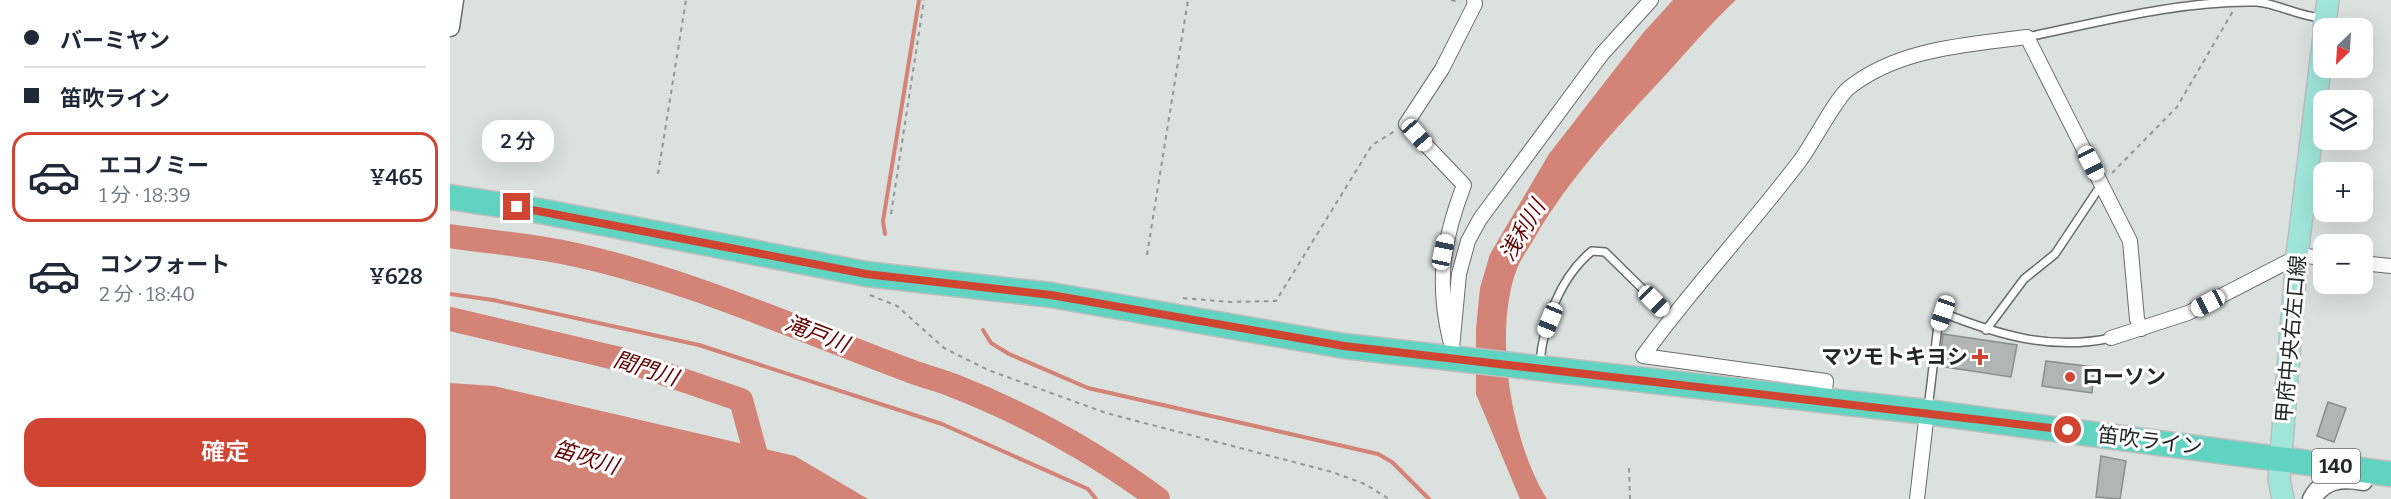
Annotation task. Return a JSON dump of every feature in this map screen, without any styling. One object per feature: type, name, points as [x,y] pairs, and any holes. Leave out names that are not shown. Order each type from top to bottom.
[{"type":"highway","name":"笛吹ライン","points":[[450,197],[540,211],[866,274],[1051,295],[1344,346],[1455,354],[1533,367],[1927,412],[2391,474]]},
{"type":"main road","name":"甲府中央右左口線","points":[[2283,499],[2279,480],[2280,458],[2297,258],[2318,78]]},
{"type":"street","points":[[450,27],[454,0]]},
{"type":"street","points":[[1455,354],[1459,274],[1468,241],[1480,219],[1602,54],[1651,0]]},
{"type":"street","points":[[1455,354],[1444,314],[1443,252],[1449,223],[1464,185],[1406,124],[1442,69],[1477,1]]},
{"type":"street","points":[[1824,400],[1826,381],[1643,356],[1715,263],[1759,215],[1816,140],[1848,88],[1892,62],[1923,53],[2027,37],[2130,241],[2137,319],[2141,328]]},
{"type":"street","points":[[2111,338],[2188,313],[2297,258],[2313,258]]},
{"type":"street","points":[[2373,265],[2391,267]]},
{"type":"street","points":[[1917,499],[1927,412]]},
{"type":"street","points":[[2312,499],[2317,489],[2333,480],[2348,478],[2391,485]]},
{"type":"lane","points":[[2027,37],[2187,4],[2259,2],[2316,18]]},
{"type":"lane","points":[[1986,330],[2024,279],[2055,254],[2101,184]]},
{"type":"lane","points":[[1533,367],[1558,296],[1581,260],[1592,250],[1605,252],[1671,317]]},
{"type":"lane","points":[[1927,412],[1938,325],[1943,313],[1986,330],[2024,339],[2083,344],[2111,338]]},
{"type":"path","points":[[658,174],[686,0]]},
{"type":"path","points":[[891,214],[924,0]]},
{"type":"path","points":[[1147,255],[1188,0]]},
{"type":"path","points":[[2101,184],[2177,107],[2199,74],[2239,1]]},
{"type":"path","points":[[1183,298],[1230,302],[1276,301],[1372,145],[1406,124]]},
{"type":"path","points":[[868,294],[897,306],[944,348],[987,370],[1106,413],[1332,472],[1365,484],[1389,499]]},
{"type":"path","points":[[1629,468],[1630,499]]},
{"type":"water","name":"浅利川","points":[[1673,0],[1736,0],[1634,109],[1580,172],[1548,216],[1518,266],[1510,292],[1506,321],[1509,385],[1524,448],[1534,475],[1547,499],[1520,499],[1476,394],[1476,329],[1480,288],[1490,254],[1549,154],[1643,33]]},
{"type":"water","name":"笛吹川","points":[[450,383],[494,386],[795,456],[868,499],[450,499]]},
{"type":"building","points":[[1943,334],[2017,345],[2011,377],[1939,366]]},
{"type":"building","points":[[2046,361],[2094,367],[2092,393],[2042,386]]},
{"type":"building","points":[[2328,402],[2346,408],[2334,442],[2317,436]]},
{"type":"building","points":[[2101,456],[2126,461],[2120,499],[2096,497]]},
{"type":"waterway","points":[[885,234],[883,221],[919,0]]},
{"type":"waterway","name":"滝戸川","points":[[450,236],[567,253],[656,276],[742,306],[947,383],[1006,408],[1085,450],[1158,499]]},
{"type":"waterway","points":[[450,294],[493,300],[699,345],[942,424],[1088,489],[1096,499]]},
{"type":"waterway","name":"間門川","points":[[450,319],[624,360],[741,400],[768,499]]},
{"type":"waterway","points":[[983,330],[991,343],[1009,354],[1088,388],[1378,454],[1392,462],[1429,499]]},
{"type":"place","name":"マツモトキヨシ","points":[[1980,357]]},
{"type":"place","name":"ローソン","points":[[2070,377]]},
{"type":"route","points":[[517,207],[866,274],[1051,295],[1344,346],[1776,394],[2068,430]]}]
